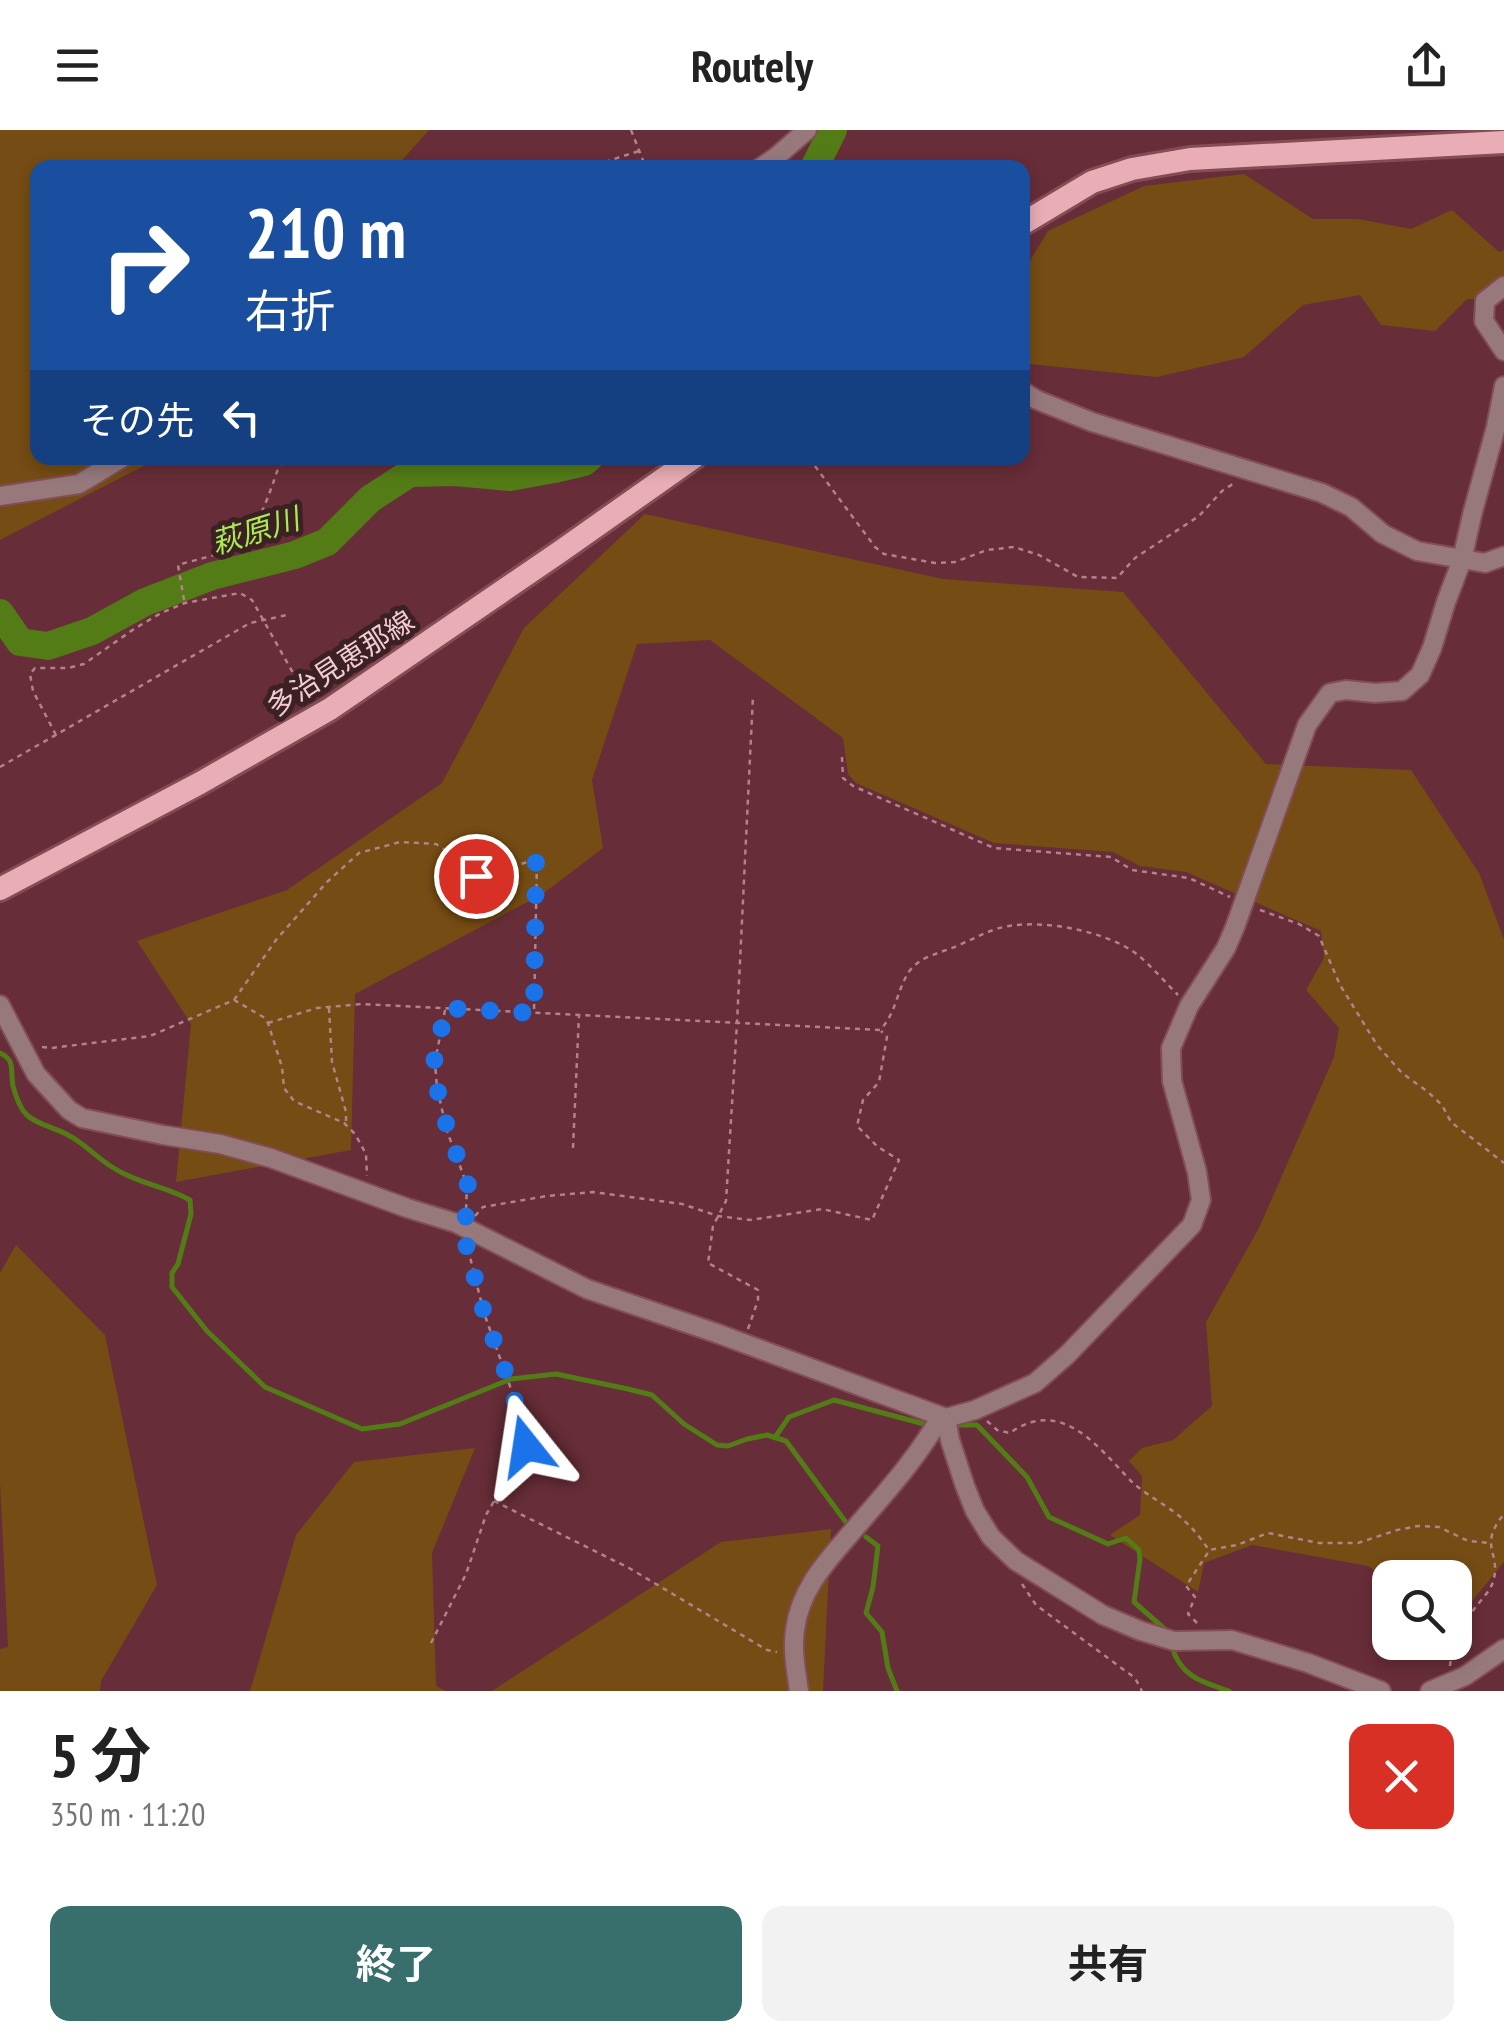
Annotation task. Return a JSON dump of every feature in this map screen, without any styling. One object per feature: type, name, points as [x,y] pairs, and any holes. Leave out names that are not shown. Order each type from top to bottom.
[{"type":"main road","points":[[1030,219],[1092,182],[1132,168],[1190,159],[1504,142]]},
{"type":"main road","name":"多治見恵那線","points":[[0,890],[330,709],[683,465]]},
{"type":"street","points":[[773,160],[808,130]]},
{"type":"street","points":[[1504,286],[1486,302],[1484,321],[1504,351]]},
{"type":"street","points":[[0,1005],[44,1086],[82,1118],[254,1153],[467,1229],[586,1289],[944,1417],[975,1410],[1035,1383],[1192,1225],[1201,1200],[1172,1080],[1171,1048],[1189,1006],[1226,948],[1306,725],[1330,693],[1402,691],[1420,675],[1462,560],[1504,386]]},
{"type":"street","points":[[1030,396],[1092,422],[1322,493],[1351,507],[1383,534],[1417,551],[1485,563],[1504,556]]},
{"type":"street","points":[[0,496],[79,484],[110,465]]},
{"type":"street","points":[[944,1417],[965,1486],[992,1537],[1016,1561],[1103,1616],[1176,1640],[1232,1640],[1264,1648],[1381,1691]]},
{"type":"street","points":[[799,1691],[793,1656],[803,1598],[817,1573],[944,1417]]},
{"type":"street","points":[[1430,1691],[1464,1676],[1504,1649]]},
{"type":"path","points":[[631,130],[643,160]]},
{"type":"path","points":[[611,160],[639,151]]},
{"type":"path","points":[[185,602],[178,566],[244,542],[254,529],[279,465]]},
{"type":"path","points":[[814,465],[884,554],[935,563],[955,562],[987,550],[1014,547],[1039,555],[1078,577],[1110,579],[1117,578],[1156,542],[1199,516],[1222,490],[1262,476]]},
{"type":"path","points":[[56,735],[33,690],[30,674],[35,668],[84,664],[134,628],[185,602],[240,593],[252,600],[296,680],[330,709]]},
{"type":"path","points":[[0,767],[250,622],[287,615]]},
{"type":"path","points":[[743,1343],[758,1290],[708,1263],[712,1226],[726,1201],[753,696]]},
{"type":"path","points":[[842,757],[843,778],[853,786],[994,848],[1110,856],[1132,870],[1190,878],[1320,936],[1340,985],[1378,1046],[1402,1073],[1442,1104],[1451,1122],[1504,1163]]},
{"type":"path","points":[[15,1034],[35,1046],[51,1048],[129,1040],[150,1036],[234,1000],[276,940],[328,882],[360,853],[400,842],[436,844],[476,876],[536,860],[534,1013]]},
{"type":"path","points":[[880,1030],[888,1022],[910,970],[925,958],[981,933],[1011,926],[1083,931],[1116,942],[1137,954],[1189,1006]]},
{"type":"path","points":[[234,1000],[268,1022],[282,1066],[284,1088],[294,1101],[346,1125],[355,1134],[366,1154],[367,1193]]},
{"type":"path","points":[[268,1022],[317,1008],[362,1004],[880,1030],[886,1036],[879,1082],[863,1100],[857,1126],[878,1147],[899,1160],[872,1220],[822,1209],[750,1220],[718,1216],[682,1204],[593,1192],[482,1207],[467,1229]]},
{"type":"path","points":[[329,1007],[332,1062],[346,1125]]},
{"type":"path","points":[[432,1642],[466,1574],[494,1501],[526,1446],[466,1244],[468,1185],[437,1088],[434,1062],[446,1008]]},
{"type":"path","points":[[573,1148],[580,1015]]},
{"type":"path","points":[[975,1410],[997,1430],[1010,1433],[1033,1422],[1053,1420],[1072,1428],[1136,1485],[1178,1515],[1209,1550]]},
{"type":"path","points":[[494,1501],[629,1568],[767,1650],[793,1656]]},
{"type":"path","points":[[1449,1683],[1451,1650],[1468,1616],[1492,1585],[1492,1529],[1504,1514]]},
{"type":"path","points":[[1176,1640],[1198,1624],[1188,1614],[1195,1597],[1186,1586],[1209,1550],[1268,1533],[1318,1543],[1358,1543],[1418,1526],[1439,1527],[1468,1541],[1490,1543]]},
{"type":"path","points":[[1021,1582],[1036,1605],[1134,1678],[1142,1691]]},
{"type":"shaded area","points":[[0,130],[429,130],[402,160],[30,160],[30,465],[145,465],[0,540]]},
{"type":"shaded area","points":[[1244,174],[1313,219],[1358,219],[1411,229],[1452,210],[1499,252],[1504,250],[1504,299],[1467,299],[1435,331],[1381,325],[1360,295],[1303,305],[1244,357],[1157,377],[1030,364],[1030,261],[1048,231],[1144,186]]},
{"type":"shaded area","points":[[645,514],[943,579],[1123,592],[1266,764],[1411,770],[1479,873],[1504,939],[1504,1562],[1472,1601],[1472,1560],[1372,1560],[1372,1569],[1252,1545],[1204,1563],[1198,1592],[1110,1535],[1140,1515],[1142,1476],[1129,1461],[1142,1448],[1173,1440],[1212,1406],[1206,1322],[1259,1228],[1334,1057],[1339,1028],[1306,990],[1324,958],[1321,931],[1186,872],[1140,866],[1113,852],[994,843],[856,783],[848,774],[843,738],[710,640],[637,644],[592,780],[603,848],[544,893],[355,994],[351,1150],[176,1182],[191,1024],[137,941],[287,890],[442,783],[524,628]]},
{"type":"shaded area","points":[[16,1245],[105,1335],[157,1585],[101,1681],[100,1691],[0,1691],[0,1649],[8,1647],[0,1482],[0,1273]]},
{"type":"shaded area","points":[[475,1448],[432,1553],[436,1686],[446,1691],[250,1691],[296,1535],[354,1462]]},
{"type":"shaded area","points":[[831,1529],[823,1691],[492,1691],[721,1542]]},
{"type":"waterway","name":"萩原川","points":[[818,160],[833,130]]},
{"type":"waterway","name":"萩原川","points":[[0,613],[20,642],[48,646],[92,631],[145,602],[212,576],[295,555],[327,542],[370,499],[410,473],[510,477],[571,465]]},
{"type":"waterway","points":[[0,1053],[10,1063],[16,1097],[30,1117],[74,1138],[121,1172],[190,1200],[191,1214],[172,1273],[172,1287],[207,1331],[265,1387],[362,1429],[400,1424],[511,1379],[556,1374],[628,1389],[652,1395],[684,1424],[717,1445],[728,1446],[767,1435],[786,1441],[845,1521]]},
{"type":"waterway","points":[[776,1436],[789,1417],[834,1400],[928,1425]]},
{"type":"waterway","points":[[954,1425],[977,1425],[1027,1477],[1049,1517],[1108,1544],[1126,1538],[1139,1550],[1134,1602],[1167,1631]]},
{"type":"waterway","points":[[866,1537],[878,1546],[866,1613],[882,1632],[888,1668],[897,1691]]},
{"type":"waterway","points":[[1172,1647],[1187,1672],[1229,1691]]},
{"type":"route","points":[[476,876],[536,860],[534,1013],[446,1008],[434,1062],[448,1131],[468,1185],[466,1244],[526,1446]]}]
